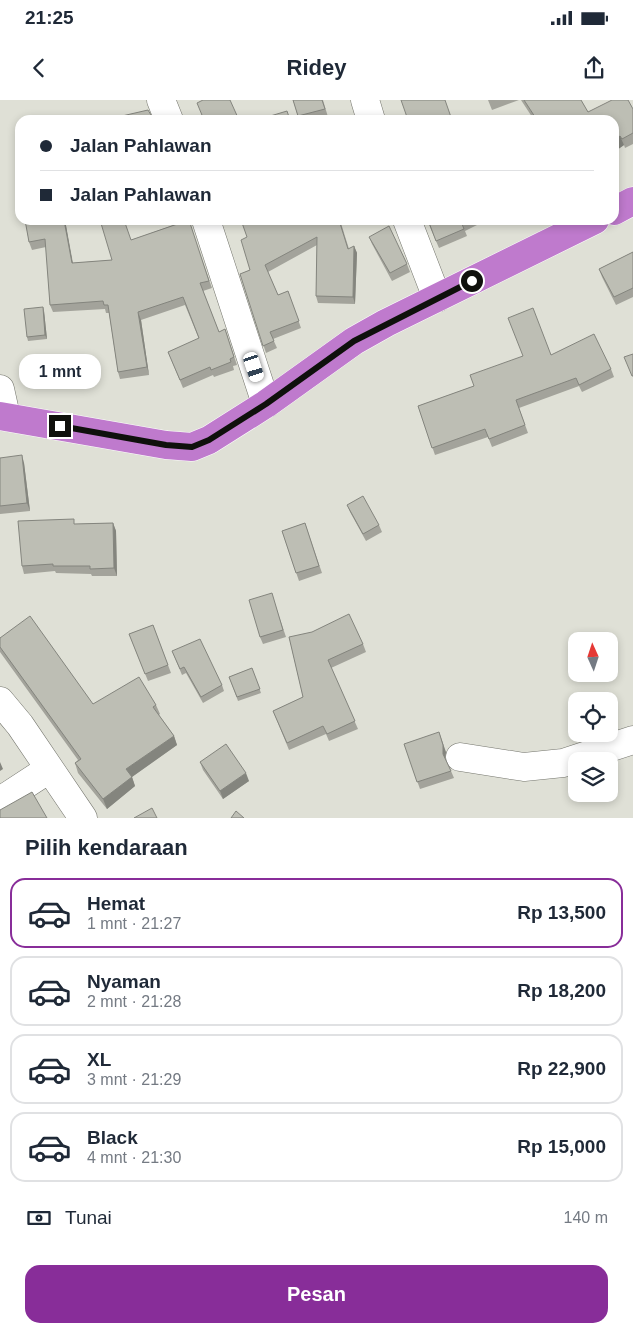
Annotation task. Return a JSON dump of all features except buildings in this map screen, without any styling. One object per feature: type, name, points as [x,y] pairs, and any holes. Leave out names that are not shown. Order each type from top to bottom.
[{"type":"highway","points":[[619,208],[633,201]]},
{"type":"highway","points":[[3,416],[181,447],[192,447],[209,440],[266,404],[354,341],[585,225]]},
{"type":"street","points":[[161,100],[167,115]]},
{"type":"street","points":[[365,100],[370,115]]},
{"type":"street","points":[[208,225],[266,404]]},
{"type":"street","points":[[409,225],[437,298]]},
{"type":"street","points":[[0,389],[3,416]]},
{"type":"street","points":[[0,701],[20,725],[83,818]]},
{"type":"street","points":[[460,757],[524,767],[563,763],[633,740]]},
{"type":"street","points":[[0,802],[49,769]]},
{"type":"route","points":[[60,426],[166,445],[192,447],[209,440],[266,404],[354,341],[386,323],[472,281]]}]
